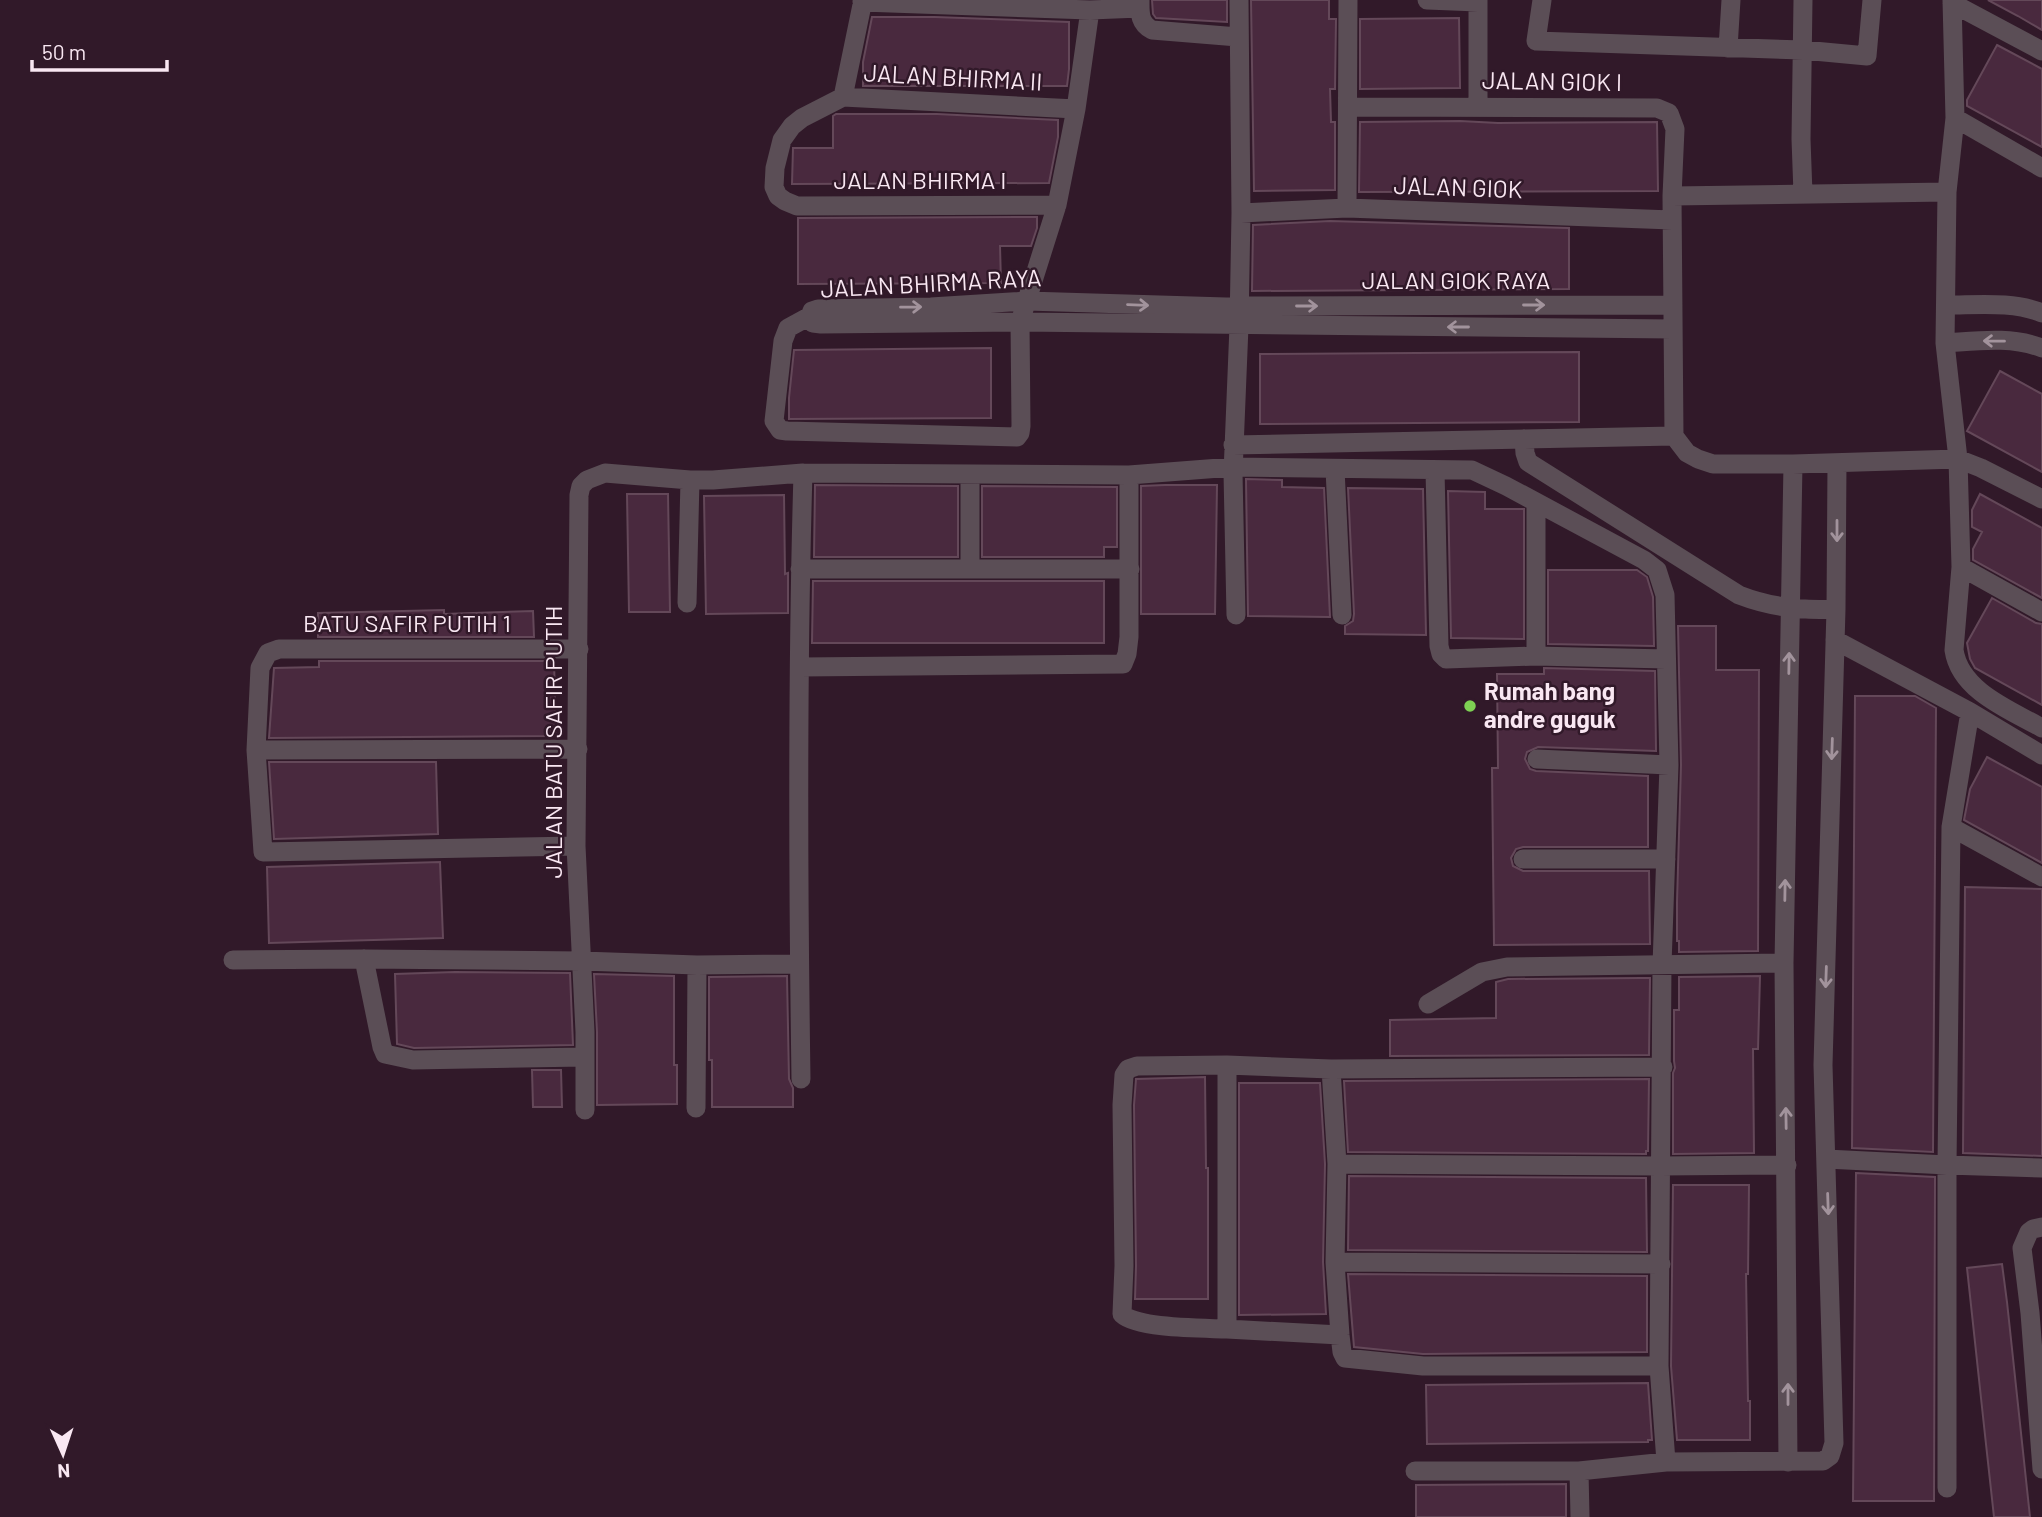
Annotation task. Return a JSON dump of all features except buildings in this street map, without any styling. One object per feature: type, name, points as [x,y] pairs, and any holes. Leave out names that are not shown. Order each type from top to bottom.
[{"type":"street","points":[[1236,615],[1233,455],[1241,213],[1239,0]]},
{"type":"street","points":[[1347,208],[1348,0]]},
{"type":"street","points":[[1427,0],[1478,1],[1478,106]]},
{"type":"street","points":[[1542,0],[1536,41],[1803,50],[1867,56],[1871,0]]},
{"type":"street","points":[[1728,48],[1731,0]]},
{"type":"street","points":[[1803,0],[1803,194]]},
{"type":"street","points":[[843,97],[863,1],[1090,10],[1140,4],[1141,21],[1152,30],[1238,37]]},
{"type":"street","points":[[1952,1],[2042,51]]},
{"type":"street","points":[[1952,1],[1955,118],[1947,192],[1945,343],[1958,459],[1961,567],[1954,650],[1956,661],[1965,677],[1984,695],[2042,728]]},
{"type":"street","points":[[810,316],[788,328],[783,341],[774,421],[780,430],[1017,437],[1021,426],[1020,322],[1057,205],[1076,109],[1090,10]]},
{"type":"street","name":"JALAN BHIRMA II","points":[[785,201],[778,196],[774,187],[775,168],[782,140],[802,118],[843,97],[1076,109]]},
{"type":"street","name":"JALAN GIOK I","points":[[1348,107],[1478,106],[1666,110],[1675,129],[1672,196]]},
{"type":"street","points":[[1955,118],[2042,168]]},
{"type":"street","points":[[1947,192],[1672,196],[1674,436],[1687,453],[1713,464],[1958,459],[2042,499]]},
{"type":"street","name":"JALAN BHIRMA I","points":[[785,201],[797,206],[1057,205]]},
{"type":"street","name":"JALAN GIOK","points":[[1241,213],[1347,208],[1672,220]]},
{"type":"street","name":"JALAN BHIRMA RAYA","points":[[1027,301],[1226,307],[1239,316],[821,324],[813,323],[810,316],[812,311],[818,309],[931,307],[1027,301]]},
{"type":"street","points":[[1947,304],[2039,306]]},
{"type":"street","points":[[1589,305],[1590,328]]},
{"type":"street","name":"JALAN GIOK RAYA","points":[[1239,316],[1589,305],[1673,305]]},
{"type":"street","name":"JALAN GIOK RAYA","points":[[1239,316],[1673,329]]},
{"type":"street","points":[[1945,343],[1993,340],[2029,343],[2042,348]]},
{"type":"street","points":[[687,603],[690,480],[803,473],[1129,475],[1233,455],[1524,439],[1674,436]]},
{"type":"street","points":[[1524,439],[1528,462],[1543,475],[1740,595],[1753,601],[1794,609],[1833,621],[1970,712],[2042,755]]},
{"type":"street","points":[[1233,455],[1335,469],[1472,470],[1530,497],[1637,555],[1657,570],[1665,595],[1669,765],[1662,965],[1659,1366],[1666,1462]]},
{"type":"street","points":[[1415,1472],[1579,1471],[1666,1462],[1823,1461],[1830,1456],[1834,1443],[1824,1065],[1837,463]]},
{"type":"street","points":[[1788,1462],[1784,963],[1794,609],[1793,464]]},
{"type":"street","points":[[1335,469],[1342,615]]},
{"type":"street","points":[[1435,470],[1441,653],[1446,659],[1536,656],[1667,659]]},
{"type":"street","name":"JALAN BATU SAFIR PUTIH","points":[[585,1110],[585,1032],[576,845],[579,495],[581,486],[587,480],[605,473],[690,480]]},
{"type":"street","points":[[801,1079],[800,569],[803,473]]},
{"type":"street","points":[[970,474],[970,569]]},
{"type":"street","points":[[800,667],[1123,664],[1129,636],[1129,475]]},
{"type":"street","points":[[1536,656],[1530,497],[1543,475]]},
{"type":"street","points":[[1961,567],[2042,612]]},
{"type":"street","points":[[800,569],[1130,569]]},
{"type":"street","name":"BATU SAFIR PUTIH 1","points":[[256,750],[260,668],[268,653],[279,649],[579,649]]},
{"type":"street","points":[[1947,1488],[1951,827],[1970,712]]},
{"type":"street","points":[[576,845],[263,852],[256,750],[578,749]]},
{"type":"street","points":[[1536,759],[1669,765]]},
{"type":"street","points":[[1951,827],[2042,877]]},
{"type":"street","points":[[1523,859],[1666,859]]},
{"type":"street","points":[[364,959],[385,1054],[413,1060],[584,1057]]},
{"type":"street","points":[[233,960],[799,964]]},
{"type":"street","points":[[1428,1004],[1482,972],[1496,968],[1784,963]]},
{"type":"street","points":[[696,1108],[697,965]]},
{"type":"street","points":[[1340,1335],[1150,1324],[1127,1319],[1121,1311],[1124,1266],[1122,1105],[1124,1075],[1128,1069],[1137,1066],[1227,1065],[1331,1069],[1663,1067]]},
{"type":"street","points":[[1227,1065],[1227,1329]]},
{"type":"street","points":[[1331,1069],[1337,1164],[1335,1262],[1343,1357],[1423,1366],[1659,1366]]},
{"type":"street","points":[[1826,1159],[2042,1168]]},
{"type":"street","points":[[1337,1164],[1787,1165]]},
{"type":"street","points":[[2042,1227],[2029,1232],[2022,1248],[2036,1311],[2042,1469]]},
{"type":"street","points":[[1335,1262],[1661,1264]]},
{"type":"street","points":[[1579,1471],[1580,1517]]},
{"type":"place","name":"Rumah bang andre guguk","points":[[1470,706]]}]
